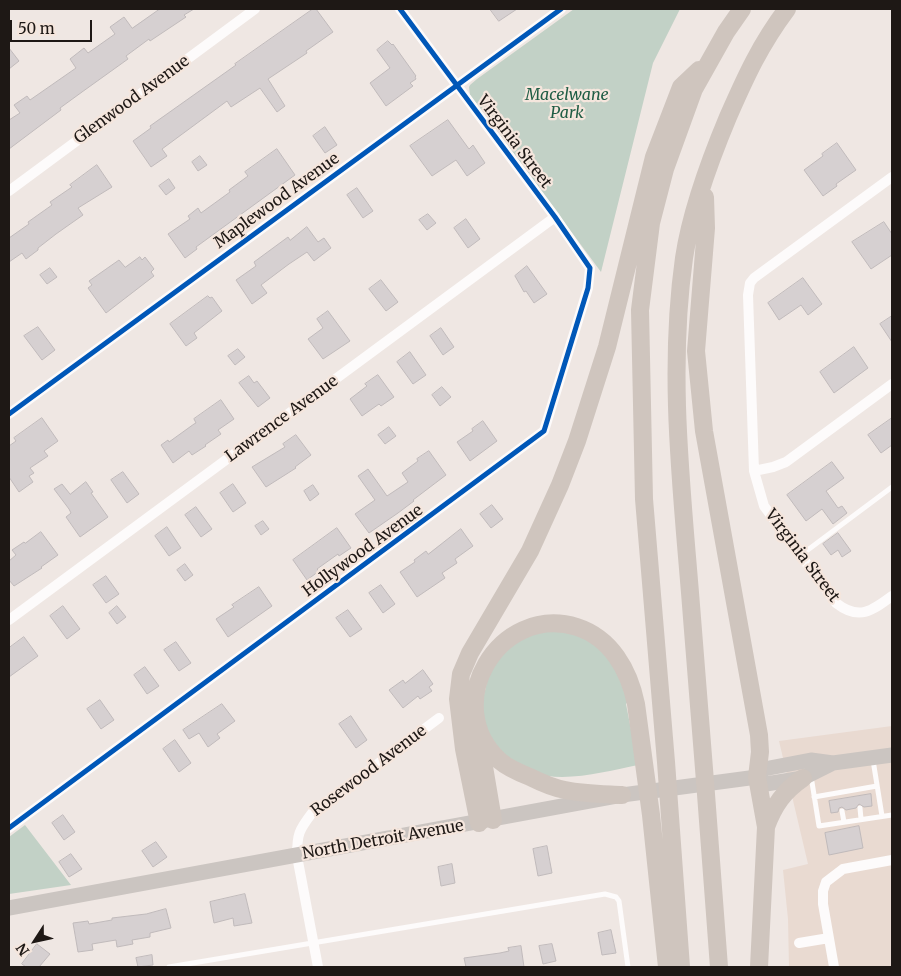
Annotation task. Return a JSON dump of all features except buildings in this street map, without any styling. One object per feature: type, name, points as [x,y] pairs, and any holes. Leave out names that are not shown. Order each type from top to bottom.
[{"type":"highway","points":[[682,967],[644,499],[640,310],[651,223],[665,169],[694,89],[726,32],[742,9]]},
{"type":"highway","points":[[719,967],[678,450],[677,360],[679,308],[685,256],[693,218],[705,179],[750,66],[771,30],[787,9]]},
{"type":"highway","points":[[486,821],[464,750],[458,699],[461,674],[470,653],[530,551],[560,485],[577,441],[607,347],[654,157],[681,87],[712,58]]},
{"type":"highway","points":[[705,179],[706,228],[696,352],[704,431],[759,735],[760,752],[757,778],[766,827],[759,967]]},
{"type":"highway","points":[[486,821],[475,705],[476,684],[486,661],[499,646],[515,633],[536,625],[567,624],[586,630],[602,640],[616,655],[633,687],[651,815],[667,967]]},
{"type":"highway","points":[[477,725],[488,747],[500,761],[516,771],[564,790],[622,795]]},
{"type":"highway","points":[[766,827],[771,813],[780,798],[792,786],[807,776]]},
{"type":"main road","name":"North Detroit Avenue","points":[[757,778],[764,769],[812,760],[833,763],[892,755]]},
{"type":"main road","name":"North Detroit Avenue","points":[[9,908],[622,795],[757,778],[766,784],[807,776],[833,763]]},
{"type":"street","name":"Glenwood Avenue","points":[[9,191],[255,9]]},
{"type":"street","name":"Virginia Street","points":[[400,9],[555,217]]},
{"type":"street","name":"Maplewood Avenue","points":[[9,414],[561,9]]},
{"type":"street","name":"Virginia Street","points":[[892,177],[750,283],[748,295],[754,470],[764,506],[836,603],[846,611],[866,613],[892,596]]},
{"type":"street","name":"Lawrence Avenue","points":[[9,620],[555,217]]},
{"type":"street","name":"Hollywood Avenue","points":[[9,828],[544,432],[588,288],[590,268],[555,217]]},
{"type":"street","points":[[754,470],[773,467],[786,462],[892,384]]},
{"type":"street","name":"Rosewood Avenue","points":[[318,967],[297,856],[297,839],[302,826],[312,813],[439,718]]},
{"type":"street","points":[[834,967],[823,904],[823,891],[826,882],[844,869],[892,860]]},
{"type":"street","points":[[800,943],[829,938]]},
{"type":"lane","points":[[801,555],[892,487]]},
{"type":"lane","points":[[872,758],[882,816]]},
{"type":"lane","points":[[807,776],[814,797],[818,826],[892,814]]},
{"type":"lane","points":[[814,797],[858,793],[877,786]]},
{"type":"lane","points":[[860,808],[862,820]]},
{"type":"lane","points":[[842,811],[844,822]]},
{"type":"lane","points":[[169,967],[605,894],[611,894],[620,901],[628,967]]},
{"type":"shaded area","points":[[892,726],[892,967],[789,967],[788,919],[783,870],[808,864],[779,741]]},
{"type":"green space","name":"Macelwane Park","points":[[574,9],[680,9],[653,63],[601,272],[470,95],[469,87],[477,79]]},
{"type":"green space","points":[[540,629],[583,635],[613,659],[629,700],[626,704],[638,765],[599,773],[557,777],[532,772],[523,768],[498,748],[487,730],[482,710],[489,667],[506,649]]},
{"type":"green space","points":[[25,825],[71,885],[9,894],[9,837]]},
{"type":"cycle path","points":[[9,828],[544,431],[588,288],[590,268],[555,217],[400,9]]},
{"type":"cycle path","points":[[9,414],[561,9]]}]
